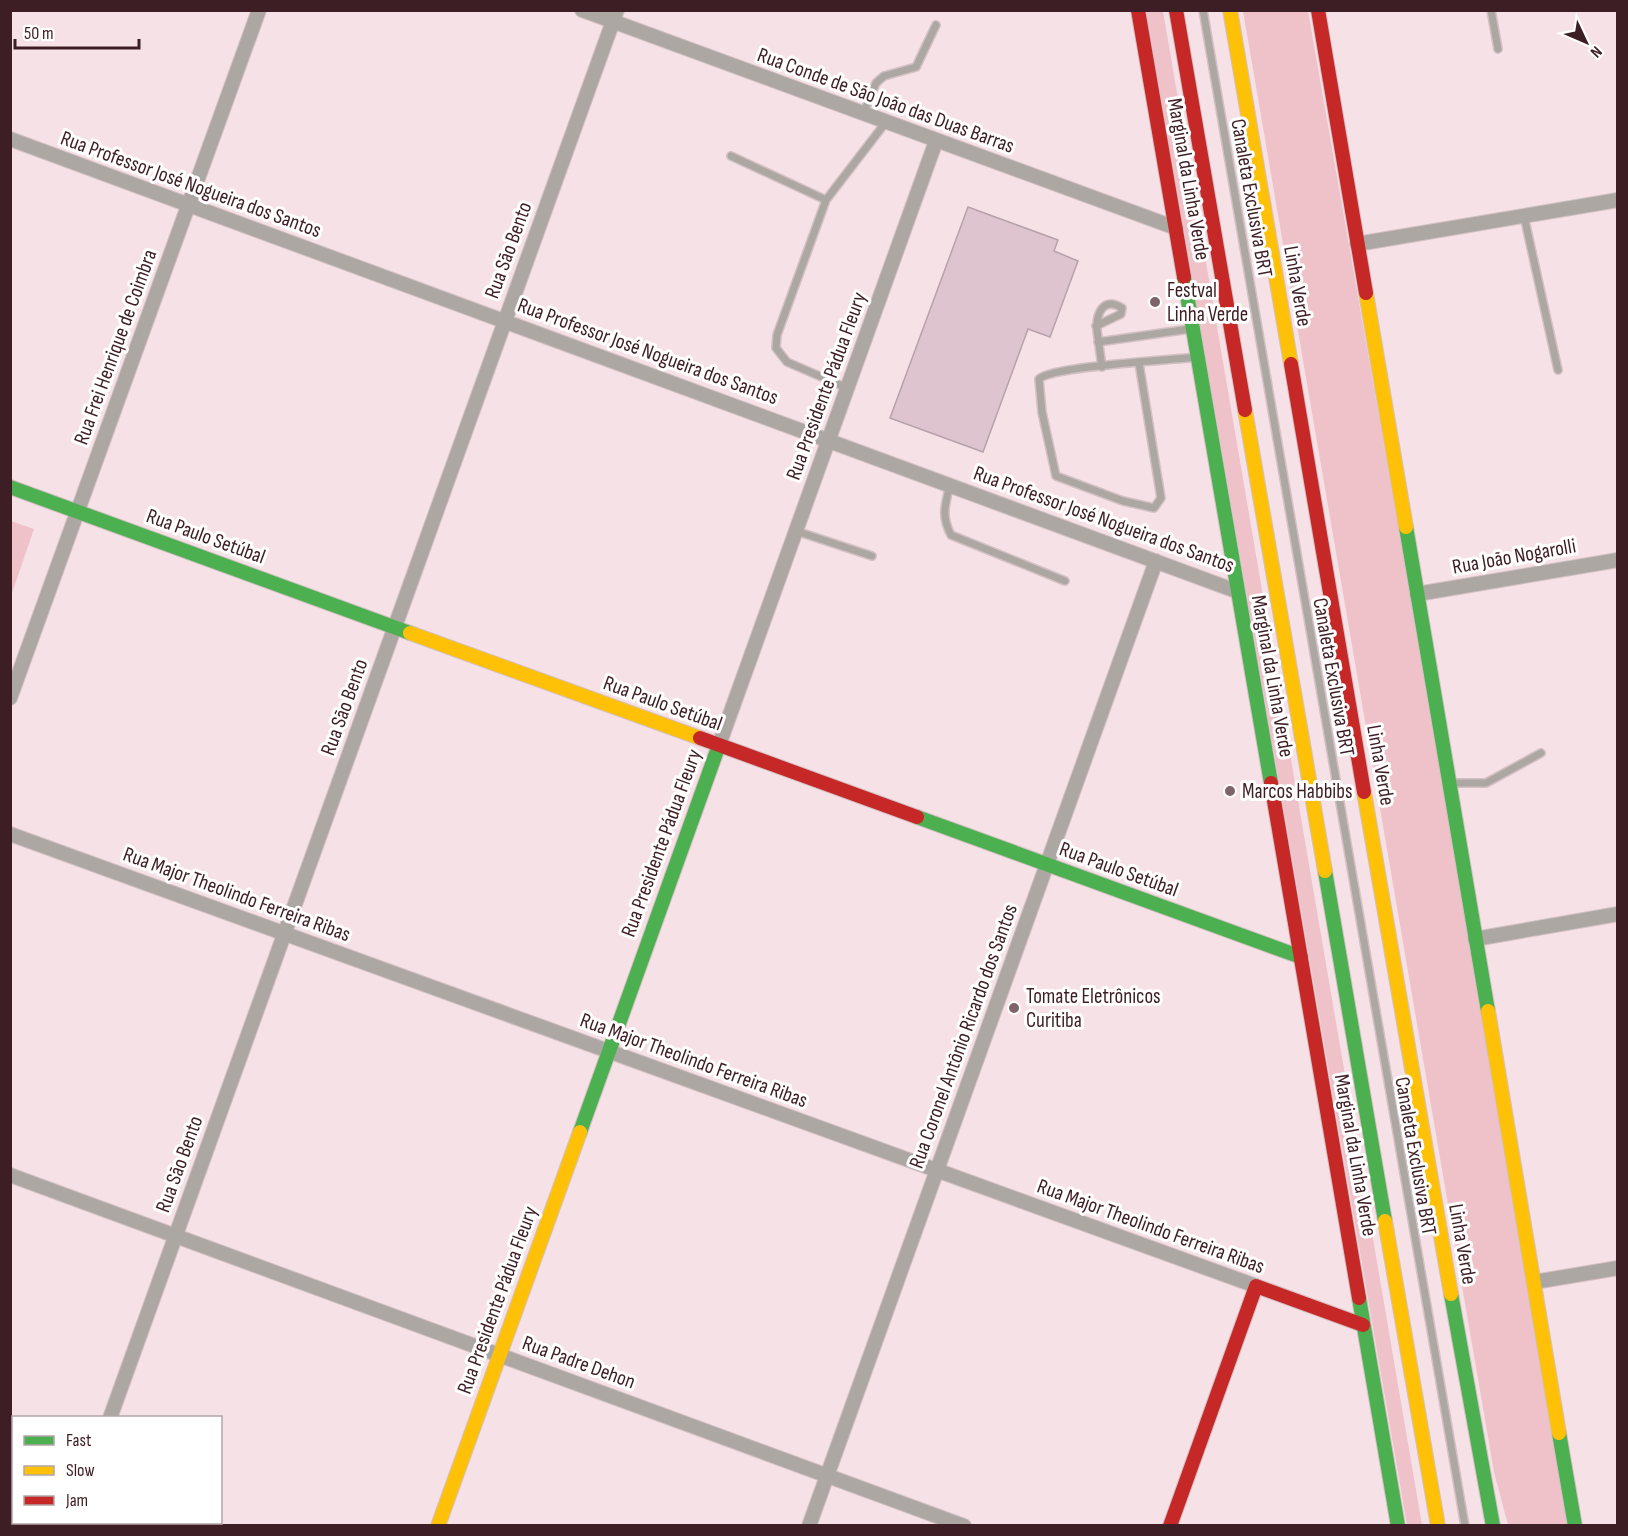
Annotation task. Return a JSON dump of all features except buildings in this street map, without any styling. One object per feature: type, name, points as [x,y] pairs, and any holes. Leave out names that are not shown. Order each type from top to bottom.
[{"type":"main road","name":"Marginal da Linha Verde","points":[[1138,10],[1398,1526]]},
{"type":"main road","points":[[1176,10],[1438,1526]]},
{"type":"main road","name":"Linha Verde","points":[[1230,10],[1478,1454],[1493,1526]]},
{"type":"main road","points":[[1318,10],[1575,1526]]},
{"type":"main road","name":"Rua Paulo Setúbal","points":[[10,487],[1301,957]]},
{"type":"main road","name":"Rua Presidente Pádua Fleury","points":[[438,1526],[719,745]]},
{"type":"main road","points":[[1170,1526],[1256,1286]]},
{"type":"main road","name":"Rua Major Theolindo Ferreira Ribas","points":[[1256,1286],[1363,1325]]},
{"type":"street","name":"Rua Frei Henrique de Coimbra","points":[[10,698],[259,10]]},
{"type":"street","name":"Rua Conde de São João das Duas Barras","points":[[582,10],[615,16],[863,114],[1176,228]]},
{"type":"street","name":"Rua São Bento","points":[[111,1416],[615,16]]},
{"type":"street","name":"Rua Professor José Nogueira dos Santos","points":[[10,140],[1236,591]]},
{"type":"street","name":"Rua Presidente Pádua Fleury","points":[[719,745],[936,141]]},
{"type":"street","points":[[1357,244],[1617,200]]},
{"type":"street","name":"Rua João Nogarolli","points":[[1417,594],[1617,560]]},
{"type":"street","name":"Rua Coronel Antônio Ricardo dos Santos","points":[[809,1526],[1156,561]]},
{"type":"street","name":"Rua Major Theolindo Ferreira Ribas","points":[[10,834],[1256,1286]]},
{"type":"street","points":[[1475,939],[1617,914]]},
{"type":"street","name":"Rua Padre Dehon","points":[[10,1175],[964,1526]]},
{"type":"street","points":[[1534,1282],[1617,1268]]},
{"type":"lane","name":"Canaleta Exclusiva BRT","points":[[1203,10],[1452,1464],[1465,1526]]},
{"type":"lane","points":[[1491,10],[1497,49]]},
{"type":"lane","points":[[863,114],[876,83],[884,76],[916,67],[936,25]]},
{"type":"lane","points":[[847,388],[788,362],[776,348],[777,335],[826,200],[886,122]]},
{"type":"lane","points":[[731,156],[826,200]]},
{"type":"lane","points":[[1524,216],[1558,370]]},
{"type":"lane","points":[[1096,326],[1102,367]]},
{"type":"lane","points":[[1098,342],[1193,328]]},
{"type":"lane","points":[[1139,363],[1161,498],[1154,508],[1123,501],[1056,476],[1038,385],[1043,375],[1066,370],[1198,357]]},
{"type":"lane","points":[[950,485],[943,509],[944,522],[951,535],[1065,581]]},
{"type":"lane","points":[[796,531],[872,556]]},
{"type":"lane","points":[[1449,783],[1486,783],[1541,753]]},
{"type":"shaded area","points":[[1146,11],[1163,11],[1422,1525],[1407,1525]]},
{"type":"shaded area","points":[[1243,11],[1308,11],[1573,1525],[1508,1525],[1494,1472]]},
{"type":"shaded area","points":[[10,521],[34,529],[11,596]]},
{"type":"traffic: fast","points":[[1184,277],[1271,783]]},
{"type":"traffic: fast","points":[[10,487],[410,633]]},
{"type":"traffic: fast","points":[[1406,527],[1488,1011]]},
{"type":"traffic: fast","points":[[580,1132],[719,745]]},
{"type":"traffic: fast","points":[[917,817],[1301,957]]},
{"type":"traffic: fast","points":[[1325,871],[1385,1221]]},
{"type":"traffic: fast","points":[[1451,1294],[1493,1526]]},
{"type":"traffic: fast","points":[[1359,1298],[1398,1526]]},
{"type":"traffic: fast","points":[[1559,1433],[1575,1526]]},
{"type":"traffic: slow","points":[[1230,10],[1291,364]]},
{"type":"traffic: slow","points":[[1366,293],[1406,527]]},
{"type":"traffic: slow","points":[[1245,410],[1325,871]]},
{"type":"traffic: slow","points":[[410,633],[700,738]]},
{"type":"traffic: slow","points":[[1364,792],[1451,1294]]},
{"type":"traffic: slow","points":[[1488,1011],[1559,1433]]},
{"type":"traffic: slow","points":[[438,1526],[580,1132]]},
{"type":"traffic: slow","points":[[1385,1221],[1438,1526]]},
{"type":"traffic: jam","points":[[1138,10],[1184,277]]},
{"type":"traffic: jam","points":[[1176,10],[1245,410]]},
{"type":"traffic: jam","points":[[1318,10],[1366,293]]},
{"type":"traffic: jam","points":[[1291,364],[1364,792]]},
{"type":"traffic: jam","points":[[700,738],[917,817]]},
{"type":"traffic: jam","points":[[1271,783],[1359,1298]]},
{"type":"traffic: jam","points":[[1170,1526],[1256,1286],[1363,1325]]},
{"type":"place","name":"Festval Linha Verde","points":[[1155,302]]},
{"type":"place","name":"Marcos Habbibs","points":[[1230,791]]},
{"type":"place","name":"Tomate Eletrônicos Curitiba","points":[[1014,1008]]}]
